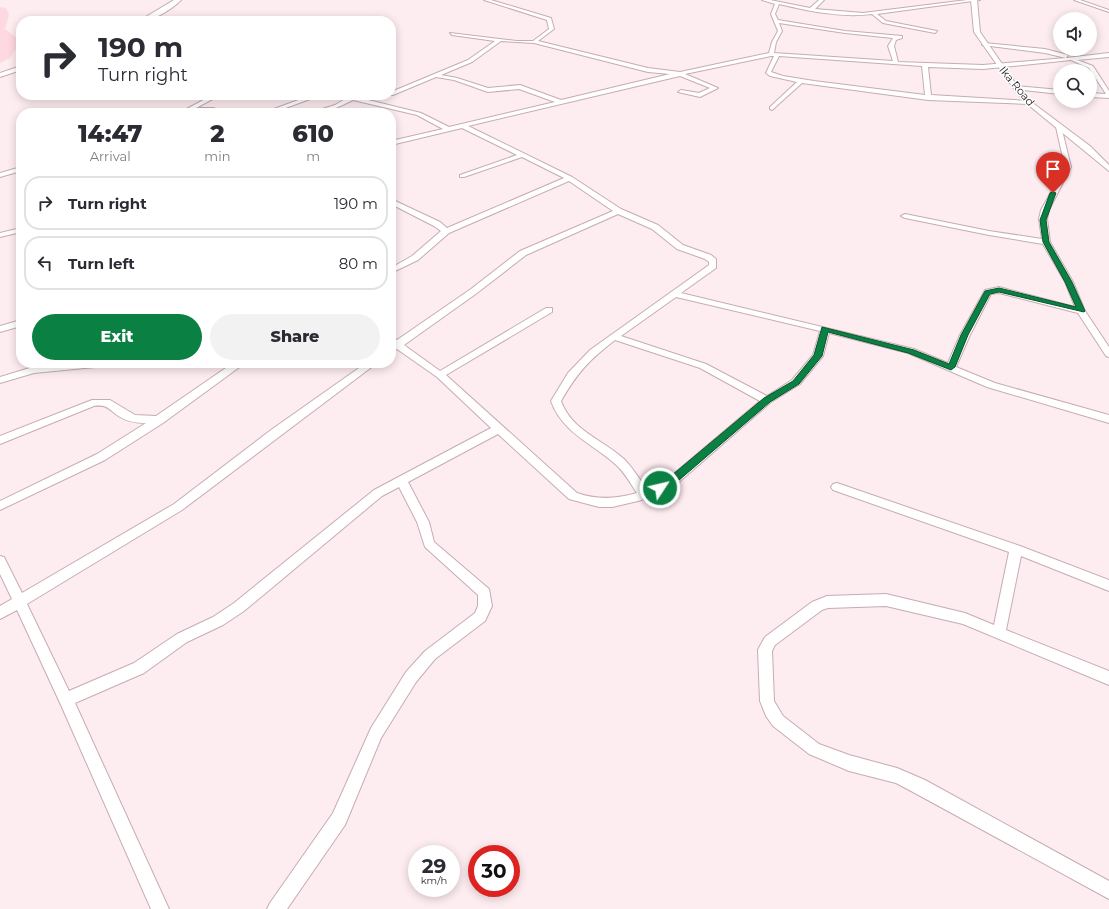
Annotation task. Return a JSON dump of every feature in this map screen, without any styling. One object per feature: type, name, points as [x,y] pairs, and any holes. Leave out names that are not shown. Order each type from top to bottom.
[{"type":"main road","points":[[152,16],[166,9],[178,0]]},
{"type":"main road","points":[[0,75],[16,70]]},
{"type":"street","points":[[486,0],[549,19],[552,29],[534,42]]},
{"type":"street","points":[[766,0],[811,10],[845,14],[873,13],[975,0]]},
{"type":"street","points":[[811,10],[822,0]]},
{"type":"street","points":[[935,0],[944,5]]},
{"type":"street","name":"Ika Road","points":[[975,0],[977,32],[1016,88],[1028,102],[1087,148],[1109,168]]},
{"type":"street","points":[[1076,0],[1109,11]]},
{"type":"street","points":[[777,3],[773,14],[780,31],[774,42],[774,54],[768,72],[770,74],[854,90],[973,102],[1028,102]]},
{"type":"street","points":[[873,13],[885,22],[935,32]]},
{"type":"street","points":[[777,21],[846,32],[900,37],[895,38],[891,46],[896,63]]},
{"type":"street","points":[[885,22],[885,29]]},
{"type":"street","points":[[913,34],[921,29]]},
{"type":"street","points":[[452,34],[500,40],[534,42],[648,70],[681,74],[692,80],[715,88],[700,95],[681,92]]},
{"type":"street","points":[[882,35],[893,42]]},
{"type":"street","points":[[396,93],[470,61],[500,40]]},
{"type":"street","points":[[984,44],[1045,51],[1070,58],[1091,67],[1109,95]]},
{"type":"street","points":[[396,142],[681,74],[774,54],[925,65],[976,67],[1109,55]]},
{"type":"street","points":[[925,65],[928,98]]},
{"type":"street","points":[[437,76],[455,79],[478,88],[488,90],[520,87],[561,102]]},
{"type":"street","points":[[1098,79],[1109,80]]},
{"type":"street","points":[[772,108],[801,81]]},
{"type":"street","points":[[1016,88],[1053,91]]},
{"type":"street","points":[[1097,95],[1109,95]]},
{"type":"street","points":[[280,108],[304,100]]},
{"type":"street","points":[[330,108],[348,100]]},
{"type":"street","points":[[362,100],[395,108]]},
{"type":"street","points":[[371,102],[376,100]]},
{"type":"street","points":[[192,108],[206,101],[211,108]]},
{"type":"street","points":[[396,108],[419,114],[450,130]]},
{"type":"street","points":[[465,126],[570,178],[618,211],[654,227],[680,247],[708,257],[712,261],[713,266],[593,352],[571,375],[556,401],[558,410],[570,425],[621,463],[644,494]]},
{"type":"street","points":[[1059,127],[1068,167],[1045,210],[1043,220],[1046,242],[1069,282],[1081,311],[1109,354]]},
{"type":"street","points":[[462,176],[523,155]]},
{"type":"street","points":[[0,175],[16,170]]},
{"type":"street","points":[[396,268],[415,258],[446,231],[570,178]]},
{"type":"street","points":[[396,204],[437,224],[446,231]]},
{"type":"street","points":[[396,343],[474,291],[522,253],[618,211]]},
{"type":"street","points":[[905,216],[995,235],[1046,242]]},
{"type":"street","points":[[437,224],[459,226]]},
{"type":"street","points":[[0,235],[16,231]]},
{"type":"street","points":[[951,367],[965,335],[988,292],[999,290],[1081,311]]},
{"type":"street","points":[[675,294],[825,329],[911,352],[951,367],[991,385],[1109,420]]},
{"type":"street","points":[[440,375],[549,310]]},
{"type":"street","points":[[0,329],[16,324]]},
{"type":"street","points":[[396,345],[440,375],[573,496],[587,502],[600,504],[625,501],[660,488],[674,479],[767,400],[796,382],[815,360],[825,329]]},
{"type":"street","points":[[614,337],[703,366],[767,400]]},
{"type":"street","points":[[0,380],[33,370],[54,368]]},
{"type":"street","points":[[0,506],[126,442],[233,368]]},
{"type":"street","points":[[0,613],[178,507],[275,433],[365,368]]},
{"type":"street","points":[[0,440],[92,403],[109,402],[129,418],[159,420]]},
{"type":"street","points":[[66,700],[139,668],[182,638],[218,621],[239,607],[378,493],[498,429]]},
{"type":"street","points":[[276,909],[339,819],[376,733],[411,677],[430,655],[480,617],[485,606],[484,593],[429,544],[423,522],[401,480]]},
{"type":"street","points":[[837,487],[1016,549],[1109,586]]},
{"type":"street","points":[[999,633],[1016,549]]},
{"type":"street","points":[[0,561],[66,700],[160,909]]},
{"type":"street","points":[[1109,678],[965,619],[886,600],[826,602],[817,606],[770,641],[765,650],[767,701],[771,711],[778,721],[814,749],[850,764],[897,776],[919,786],[1109,890]]},
{"type":"shaded area","points":[[0,7],[6,8],[9,15],[5,29],[16,37],[16,49],[10,58],[0,63]]},
{"type":"route","points":[[660,488],[674,479],[767,400],[796,382],[818,356],[825,329],[911,352],[951,367],[965,335],[988,292],[992,290],[999,290],[1081,311],[1069,282],[1046,242],[1043,220],[1045,210],[1053,193]]}]
